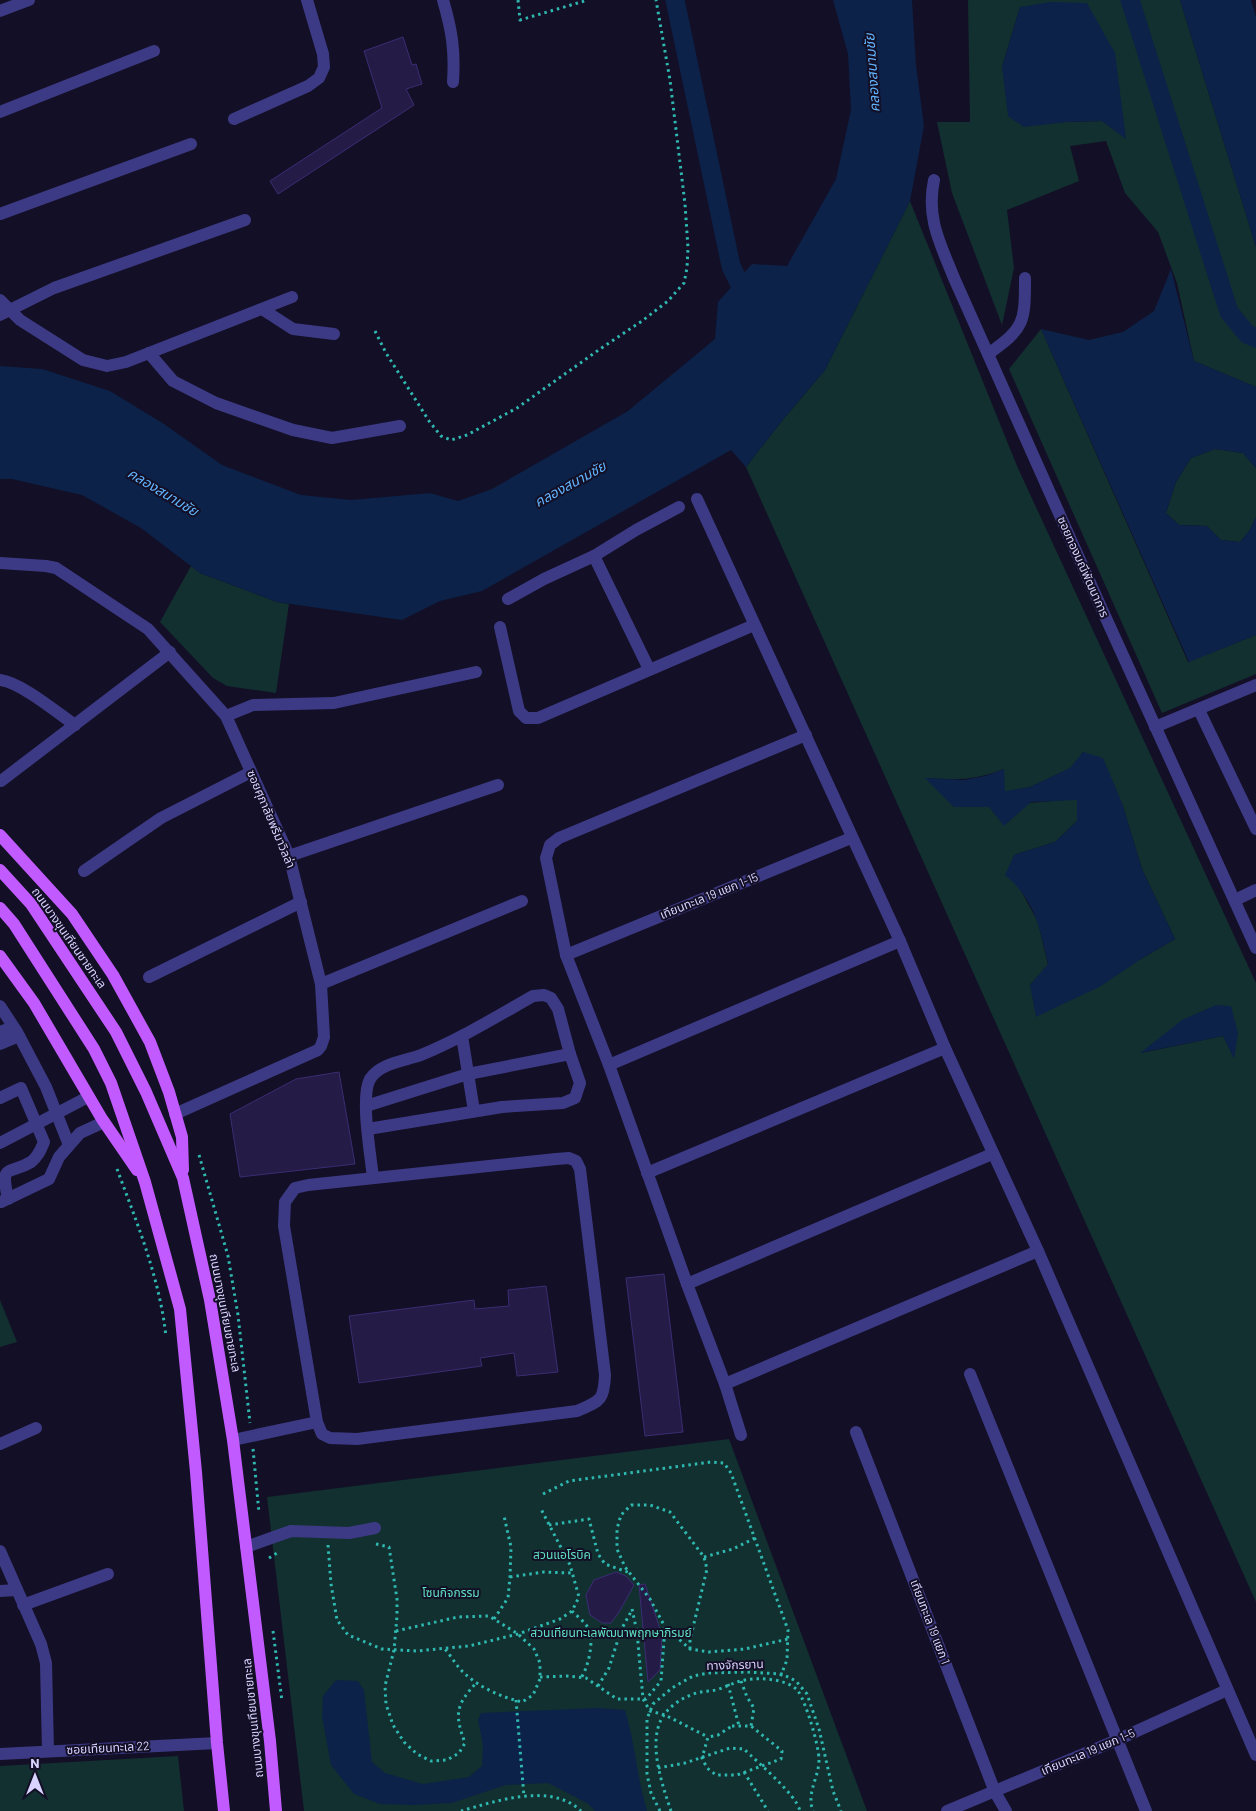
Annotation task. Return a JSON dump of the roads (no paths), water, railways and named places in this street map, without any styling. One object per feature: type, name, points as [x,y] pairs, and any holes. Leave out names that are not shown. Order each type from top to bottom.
[{"type":"main road","points":[[0,835],[72,914],[113,975],[150,1042],[169,1092],[182,1137],[183,1178]]},
{"type":"main road","name":"ถนนบางขุนเทียนชายทะเล","points":[[0,870],[31,904],[116,1032],[146,1092],[183,1178],[210,1300],[233,1440],[270,1741],[276,1811]]},
{"type":"main road","points":[[0,908],[14,924],[94,1049],[111,1083],[145,1182],[180,1310],[196,1472],[216,1743],[224,1811]]},
{"type":"main road","points":[[0,956],[34,1003],[88,1097],[145,1182]]},
{"type":"street","points":[[0,11],[29,0]]},
{"type":"street","points":[[234,119],[308,86],[319,78],[324,67],[323,54],[308,0]]},
{"type":"street","points":[[443,0],[451,26],[454,46],[453,82]]},
{"type":"street","points":[[0,112],[154,50]]},
{"type":"street","points":[[0,214],[191,144]]},
{"type":"street","name":"ซอยทองมณีพัฒนาการ","points":[[934,180],[930,198],[935,232],[1155,727],[1256,948]]},
{"type":"street","points":[[5,313],[54,288],[245,220]]},
{"type":"street","points":[[988,354],[1009,340],[1020,326],[1024,315],[1025,278]]},
{"type":"street","points":[[0,300],[5,313],[20,320],[83,360],[107,366],[126,362],[292,297]]},
{"type":"street","points":[[262,309],[293,329],[334,334]]},
{"type":"street","points":[[149,353],[173,381],[216,403],[293,430],[332,438],[400,426]]},
{"type":"street","points":[[697,499],[806,735],[851,838],[900,941],[992,1154],[1038,1251],[1256,1755]]},
{"type":"street","points":[[508,599],[544,579],[594,556],[679,506]]},
{"type":"street","points":[[594,556],[649,669]]},
{"type":"street","name":"ซอยศุภาลัยพรีมาวิลล่า","points":[[0,563],[56,568],[148,629],[226,716],[289,856],[322,984],[324,1037],[322,1046],[318,1050],[175,1114]]},
{"type":"street","points":[[500,627],[519,711],[526,718],[538,718],[754,625]]},
{"type":"street","points":[[1,781],[170,652]]},
{"type":"street","points":[[226,716],[253,705],[334,703],[476,672]]},
{"type":"street","points":[[0,680],[9,681],[75,725]]},
{"type":"street","points":[[1155,727],[1200,710],[1256,685]]},
{"type":"street","points":[[1200,710],[1256,829]]},
{"type":"street","points":[[741,1435],[725,1384],[608,1064],[566,955],[546,858],[550,845],[559,838],[806,735]]},
{"type":"street","points":[[84,871],[160,818],[251,772]]},
{"type":"street","points":[[289,856],[498,785]]},
{"type":"street","name":"เทียนทะเล 19 แยก 1-15","points":[[566,955],[851,838]]},
{"type":"street","points":[[1235,900],[1256,890]]},
{"type":"street","points":[[322,984],[522,900]]},
{"type":"street","points":[[149,976],[301,902]]},
{"type":"street","points":[[608,1064],[900,941]]},
{"type":"street","points":[[368,1129],[502,1107],[563,1103],[575,1098],[580,1083],[558,1009],[551,998],[544,995],[533,996],[462,1036],[420,1055],[383,1067],[370,1079],[366,1106],[368,1129],[373,1178]]},
{"type":"street","points":[[0,1006],[16,1031],[46,1087],[69,1145]]},
{"type":"street","points":[[0,1032],[16,1031]]},
{"type":"street","points":[[0,1044],[16,1031]]},
{"type":"street","points":[[462,1036],[474,1111]]},
{"type":"street","points":[[647,1173],[945,1048]]},
{"type":"street","points":[[366,1106],[468,1074],[570,1054]]},
{"type":"street","points":[[0,1098],[21,1088],[38,1124],[44,1142],[39,1154],[31,1162],[7,1170],[2,1175],[4,1201],[49,1178],[59,1158],[80,1133],[104,1122]]},
{"type":"street","points":[[0,1143],[88,1097]]},
{"type":"street","points":[[687,1284],[992,1154]]},
{"type":"street","points":[[569,1158],[576,1161],[580,1170],[604,1375],[604,1392],[599,1399],[577,1411],[358,1439],[330,1438],[322,1434],[317,1422],[284,1226],[286,1202],[295,1188],[308,1185],[556,1159],[569,1158]]},
{"type":"street","points":[[725,1384],[1038,1251]]},
{"type":"street","points":[[970,1374],[1146,1811]]},
{"type":"street","points":[[233,1440],[317,1422]]},
{"type":"street","points":[[0,1444],[36,1428]]},
{"type":"street","name":"เทียนทะเล 19 แยก 1","points":[[856,1432],[995,1792],[1006,1811]]},
{"type":"street","points":[[246,1547],[291,1531],[350,1533],[375,1528]]},
{"type":"street","points":[[0,1551],[41,1644],[46,1664],[48,1751]]},
{"type":"street","points":[[23,1605],[108,1574]]},
{"type":"street","points":[[0,1591],[16,1590]]},
{"type":"street","name":"เทียนทะเล 19 แยก 1-5","points":[[947,1811],[1117,1740],[1227,1690]]},
{"type":"street","name":"ซอยเทียนทะเล 22","points":[[0,1754],[216,1743]]},
{"type":"water","name":"คลองสนามชัย","points":[[833,0],[912,0],[916,65],[924,126],[910,201],[825,370],[746,467],[731,450],[482,591],[440,601],[402,620],[277,602],[200,573],[141,528],[82,495],[12,479],[0,479],[0,366],[42,369],[110,391],[164,424],[222,465],[301,495],[351,500],[430,493],[458,501],[492,489],[628,411],[715,339],[718,302],[752,264],[787,266],[836,179],[851,110],[848,54]]},
{"type":"water","points":[[1180,0],[1251,0],[1256,17],[1256,247]]},
{"type":"water","points":[[1050,2],[1087,3],[1115,53],[1126,139],[1102,121],[1067,122],[1024,127],[1008,116],[1002,67],[1020,7]]},
{"type":"water","points":[[1171,269],[1194,361],[1256,387],[1256,468],[1243,453],[1215,449],[1191,458],[1176,482],[1166,513],[1179,525],[1207,526],[1221,540],[1240,542],[1249,531],[1256,517],[1256,635],[1189,662],[1041,329],[1089,340],[1123,332],[1154,311]]},
{"type":"water","points":[[1083,752],[1103,758],[1122,803],[1142,869],[1175,939],[1101,986],[1036,1017],[1030,985],[1048,964],[1035,915],[1023,894],[1005,875],[1014,855],[1055,842],[1077,821],[1077,800],[1031,802],[1004,826],[989,807],[954,807],[925,778],[964,780],[985,776],[1004,769],[1005,791],[1030,787],[1070,768]]},
{"type":"water","points":[[1216,1005],[1231,1006],[1238,1033],[1234,1059],[1223,1036],[1140,1053],[1182,1020]]},
{"type":"water","points":[[336,1680],[358,1681],[364,1690],[372,1762],[385,1773],[423,1784],[469,1777],[482,1766],[483,1745],[478,1720],[481,1713],[598,1708],[625,1710],[647,1811],[595,1811],[587,1803],[548,1783],[506,1785],[452,1803],[380,1804],[354,1794],[331,1765],[322,1716],[323,1696]]},
{"type":"waterway","points":[[675,0],[731,266],[748,301]]},
{"type":"waterway","points":[[1130,0],[1229,312],[1247,334],[1256,338]]},
{"type":"park label","name":"สวนแอโรบิค","points":[[562,1555]]},
{"type":"park label","name":"โซนกิจกรรม","points":[[451,1593]]},
{"type":"park label","name":"สวนเทียนทะเลพัฒนาพฤกษาภิรมย์","points":[[611,1633]]}]
